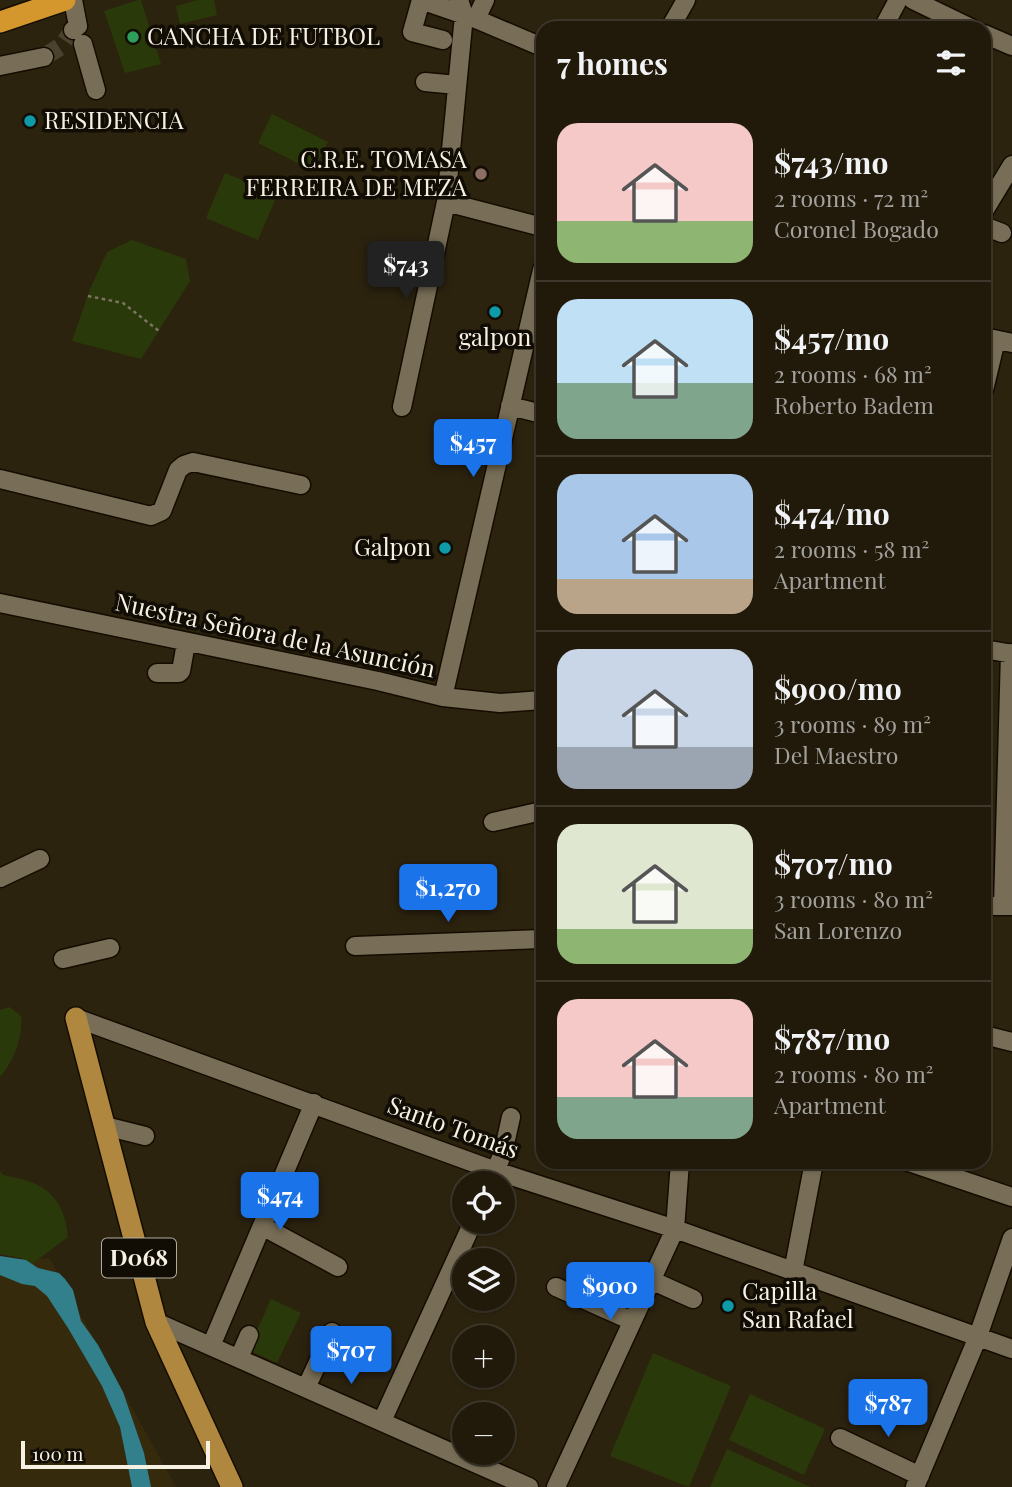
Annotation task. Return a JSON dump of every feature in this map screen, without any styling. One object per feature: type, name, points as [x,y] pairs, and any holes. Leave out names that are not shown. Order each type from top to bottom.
[{"type":"highway","points":[[0,22],[65,0]]},
{"type":"main road","name":"D068","points":[[76,1018],[156,1322],[232,1487]]},
{"type":"street","points":[[73,0],[78,32],[96,90]]},
{"type":"street","points":[[443,40],[412,32],[421,0],[466,11],[536,44]]},
{"type":"street","points":[[466,11],[485,0]]},
{"type":"street","points":[[674,21],[686,0]]},
{"type":"street","points":[[887,21],[898,0]]},
{"type":"street","points":[[913,0],[956,21]]},
{"type":"street","points":[[402,407],[446,202],[466,11]]},
{"type":"street","points":[[991,37],[1012,46]]},
{"type":"street","points":[[0,66],[44,57]]},
{"type":"street","points":[[425,82],[457,85]]},
{"type":"street","points":[[991,200],[1012,165]]},
{"type":"street","points":[[446,202],[536,225]]},
{"type":"street","points":[[991,229],[1002,233]]},
{"type":"street","points":[[443,697],[536,296]]},
{"type":"street","points":[[991,363],[997,340]]},
{"type":"street","points":[[510,406],[536,412]]},
{"type":"street","points":[[0,480],[151,516],[162,511],[178,470],[192,462],[301,485]]},
{"type":"street","name":"Nuestra Señora de la Asunción","points":[[0,603],[378,681],[443,697],[500,703],[536,700]]},
{"type":"street","points":[[157,673],[181,671],[186,643]]},
{"type":"street","points":[[991,650],[1011,654],[1008,906]]},
{"type":"street","points":[[493,822],[536,812]]},
{"type":"street","points":[[0,878],[40,859]]},
{"type":"street","points":[[355,946],[536,939]]},
{"type":"street","points":[[63,958],[110,948]]},
{"type":"street","name":"Santo Tomás","points":[[76,1018],[314,1103],[478,1171]]},
{"type":"street","points":[[991,1037],[1012,1042]]},
{"type":"street","points":[[211,1346],[314,1103]]},
{"type":"street","points":[[496,1171],[503,1153],[511,1117]]},
{"type":"street","points":[[104,1126],[145,1136]]},
{"type":"street","points":[[556,1487],[675,1230],[679,1169]]},
{"type":"street","points":[[793,1272],[813,1169]]},
{"type":"street","points":[[930,1169],[1012,1197]]},
{"type":"street","name":"Santo Tomás","points":[[515,1183],[675,1230],[977,1339],[1012,1349]]},
{"type":"street","points":[[262,1226],[338,1267]]},
{"type":"street","points":[[382,1421],[468,1234]]},
{"type":"street","points":[[840,1438],[918,1481],[977,1339],[1012,1238]]},
{"type":"street","points":[[653,1281],[693,1299]]},
{"type":"street","points":[[556,1287],[632,1321]]},
{"type":"street","points":[[156,1322],[529,1487]]},
{"type":"street","points":[[306,1388],[332,1332]]},
{"type":"street","points":[[239,1358],[249,1335]]},
{"type":"path","points":[[88,296],[123,303],[159,331]]},
{"type":"shaded area","points":[[49,1258],[176,1487],[0,1487],[0,1263]]},
{"type":"green space","name":"CANCHA DE FUTBOL","points":[[141,0],[161,64],[125,73],[104,11]]},
{"type":"green space","points":[[198,0],[214,0],[217,15],[180,24],[176,6]]},
{"type":"green space","points":[[272,114],[328,142],[313,171],[258,143]]},
{"type":"green space","points":[[225,173],[277,195],[258,240],[206,218]]},
{"type":"green space","points":[[132,240],[186,259],[190,281],[141,359],[72,341],[90,289],[107,252]]},
{"type":"green space","points":[[9,1007],[21,1016],[21,1032],[13,1056],[0,1077],[0,1010]]},
{"type":"green space","points":[[0,1171],[3,1175],[40,1186],[56,1200],[62,1210],[68,1237],[32,1264],[21,1258],[0,1254]]},
{"type":"green space","points":[[271,1299],[301,1313],[277,1363],[248,1350]]},
{"type":"green space","points":[[653,1353],[731,1386],[689,1487],[610,1456]]},
{"type":"green space","points":[[750,1394],[825,1429],[804,1475],[729,1440]]},
{"type":"green space","points":[[727,1449],[810,1487],[710,1487]]},
{"type":"water","points":[[0,1256],[26,1260],[38,1268],[59,1273],[73,1290],[81,1321],[98,1345],[123,1392],[144,1453],[151,1487],[132,1487],[120,1427],[102,1386],[68,1328],[47,1296],[35,1286],[0,1275]]},
{"type":"tunnel","points":[[44,57],[63,45],[73,30]]},
{"type":"place","name":"CANCHA DE FUTBOL","points":[[133,37]]},
{"type":"place","name":"RESIDENCIA","points":[[30,121]]},
{"type":"place","name":"C.R.E. TOMASA FERREIRA DE MEZA","points":[[481,174]]},
{"type":"place","name":"galpon","points":[[495,312]]},
{"type":"place","name":"Galpon","points":[[445,548]]},
{"type":"place","name":"Capilla San Rafael","points":[[728,1306]]}]
